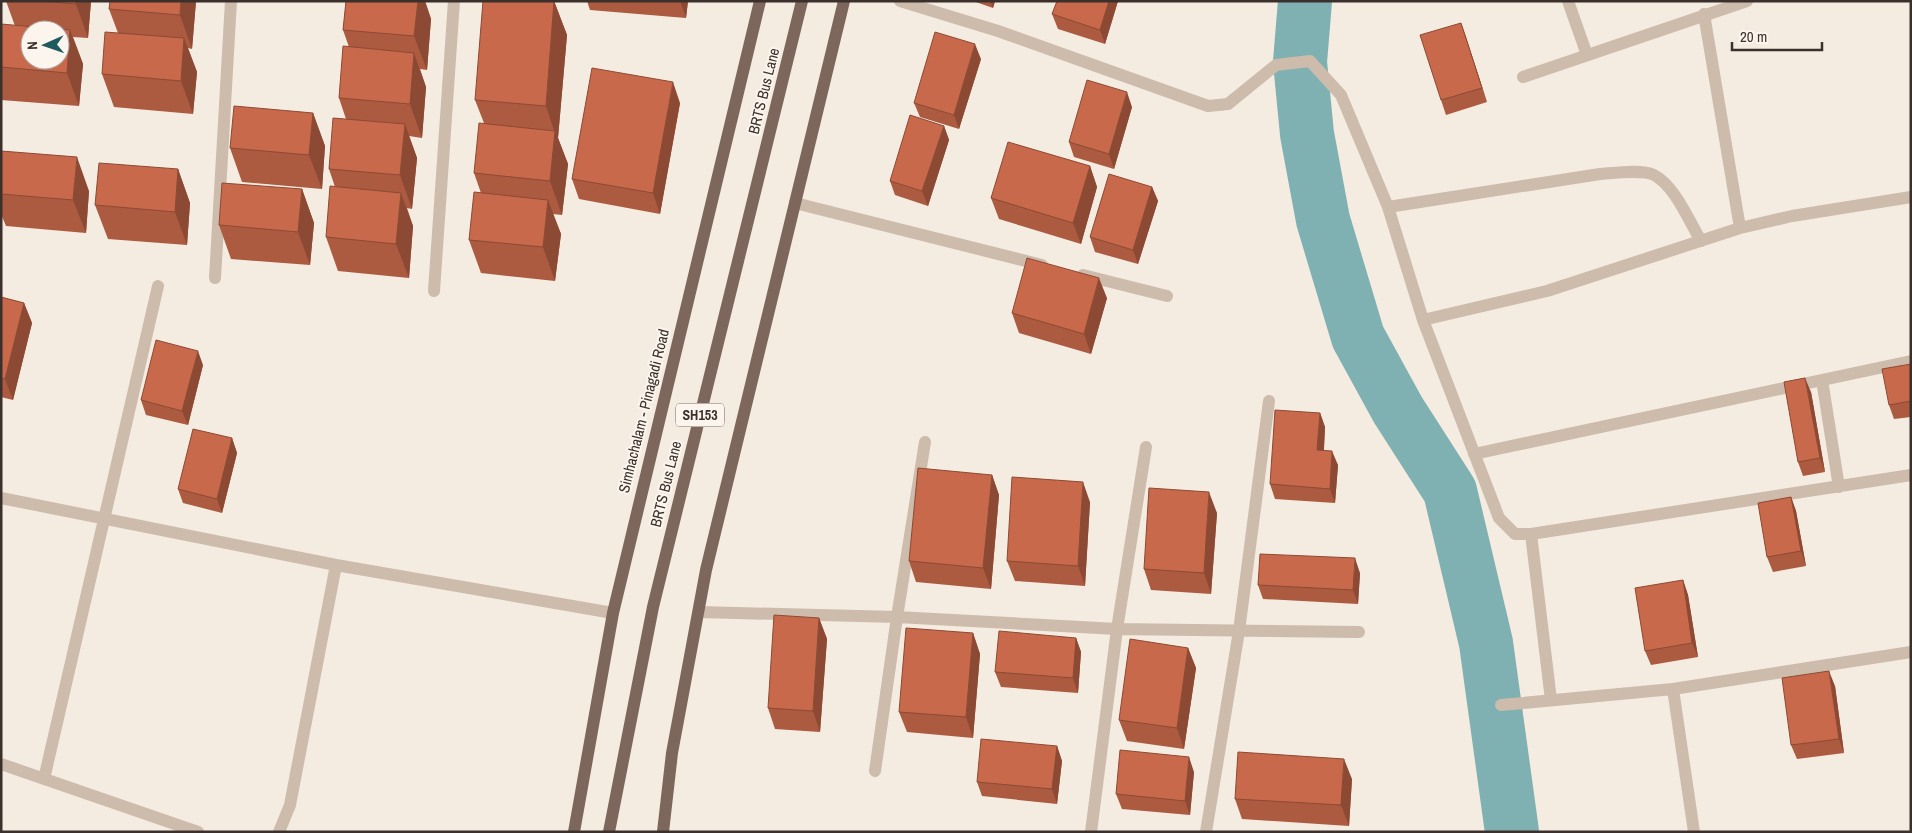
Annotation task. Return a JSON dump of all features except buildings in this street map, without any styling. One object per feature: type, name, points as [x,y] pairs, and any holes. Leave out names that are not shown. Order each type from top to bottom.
[{"type":"main road","name":"Simhachalam - Pinagadi Road","points":[[574,832],[612,613],[760,1]]},
{"type":"main road","name":"BRTS Bus Lane","points":[[610,832],[652,606],[802,1]]},
{"type":"main road","points":[[663,832],[672,753],[706,570],[844,1]]},
{"type":"street","points":[[215,278],[231,1]]},
{"type":"street","points":[[434,291],[454,1]]},
{"type":"street","points":[[900,1],[998,31],[1208,106],[1228,104],[1276,66],[1310,61],[1341,95],[1388,207],[1424,320],[1474,454],[1500,518],[1515,534],[1531,534],[1911,475]]},
{"type":"street","points":[[1568,1],[1587,55]]},
{"type":"street","points":[[1523,77],[1704,14],[1747,1]]},
{"type":"street","points":[[1704,14],[1740,228]]},
{"type":"street","points":[[1388,207],[1600,174],[1632,172],[1653,174],[1671,189],[1701,241]]},
{"type":"street","points":[[1424,320],[1547,291],[1740,228],[1792,216],[1911,197]]},
{"type":"street","points":[[795,203],[1052,268]]},
{"type":"street","points":[[1072,272],[1167,296]]},
{"type":"street","points":[[44,779],[158,286]]},
{"type":"street","points":[[1474,454],[1911,361]]},
{"type":"street","points":[[1822,380],[1839,486]]},
{"type":"street","points":[[1206,832],[1239,631],[1269,401]]},
{"type":"street","points":[[875,771],[897,616],[925,442]]},
{"type":"street","points":[[1091,832],[1117,629],[1146,447]]},
{"type":"street","points":[[1,498],[336,565],[612,613]]},
{"type":"street","points":[[1531,534],[1551,700]]},
{"type":"street","points":[[279,832],[290,805],[336,565]]},
{"type":"street","points":[[699,612],[897,616],[1117,629],[1359,632]]},
{"type":"street","points":[[1500,705],[1673,689],[1911,652]]},
{"type":"street","points":[[1673,689],[1694,832]]},
{"type":"street","points":[[1,764],[198,832]]},
{"type":"waterway","points":[[1305,1],[1300,62],[1307,134],[1323,220],[1358,337],[1398,410],[1450,491],[1486,643],[1512,832]]}]
